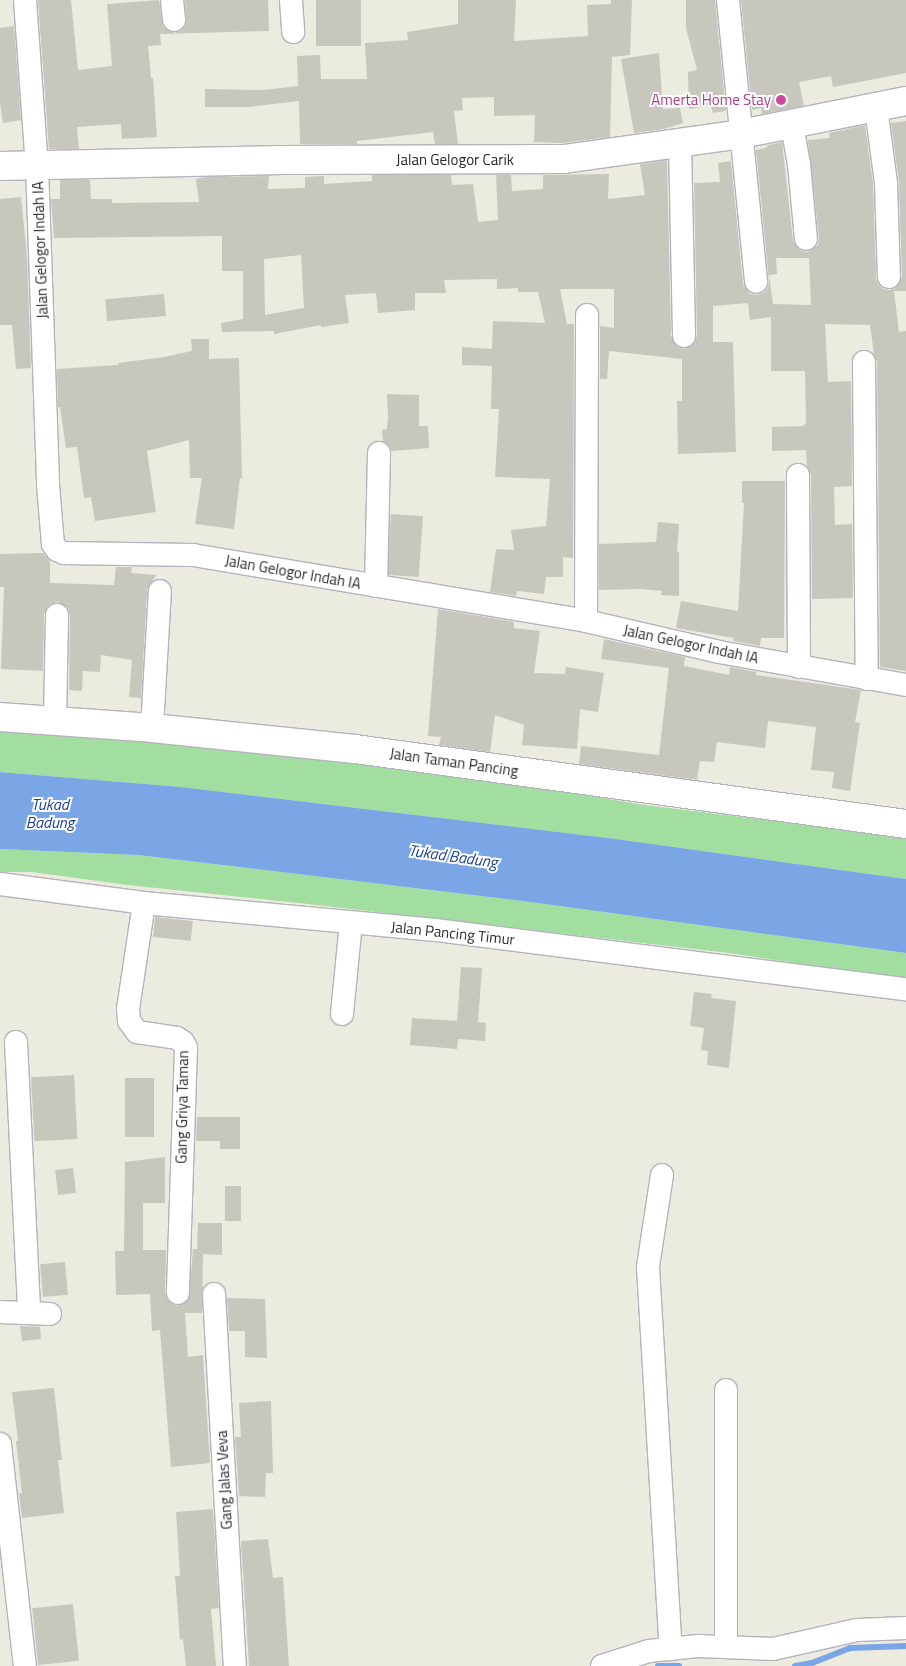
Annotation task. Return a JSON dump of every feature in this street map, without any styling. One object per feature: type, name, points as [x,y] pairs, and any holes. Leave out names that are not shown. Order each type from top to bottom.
[{"type":"street","points":[[25,0],[37,166]]},
{"type":"street","points":[[292,0],[293,32]]},
{"type":"street","points":[[728,0],[756,282]]},
{"type":"street","name":"Jalan Gelogor Carik","points":[[0,166],[282,160],[564,159],[741,134],[906,102]]},
{"type":"street","points":[[876,108],[886,183],[889,277]]},
{"type":"street","points":[[792,125],[799,164],[806,239]]},
{"type":"street","points":[[680,142],[684,336]]},
{"type":"street","name":"Jalan Gelogor Indah IA","points":[[37,166],[48,485],[54,546],[64,553],[193,555],[586,621],[720,652],[906,685]]},
{"type":"street","points":[[586,621],[587,315]]},
{"type":"street","points":[[864,362],[867,679]]},
{"type":"street","points":[[376,586],[379,454]]},
{"type":"street","points":[[798,475],[799,667]]},
{"type":"street","points":[[152,728],[160,591]]},
{"type":"street","points":[[55,721],[57,615]]},
{"type":"street","name":"Jalan Taman Pancing","points":[[0,718],[152,728],[355,749],[906,824]]},
{"type":"street","name":"Jalan Pancing Timur","points":[[0,884],[144,903],[436,930],[906,989]]},
{"type":"street","name":"Gang Griya Taman","points":[[144,903],[128,1009],[129,1021],[137,1032],[177,1038],[183,1042],[186,1048],[178,1293]]},
{"type":"street","points":[[342,1014],[351,922]]},
{"type":"street","points":[[0,1312],[40,1313],[16,1042]]},
{"type":"street","points":[[662,1174],[648,1267],[671,1649]]},
{"type":"street","name":"Gang Jalas Veva","points":[[214,1294],[235,1666]]},
{"type":"street","points":[[726,1390],[726,1647]]},
{"type":"street","points":[[0,1444],[25,1666]]},
{"type":"street","points":[[602,1666],[627,1662],[649,1652],[671,1649],[698,1646],[773,1649],[858,1630],[906,1628]]},
{"type":"green space","points":[[0,729],[54,730],[442,771],[644,805],[906,837],[906,879],[616,839],[181,787],[0,772]]},
{"type":"green space","points":[[0,849],[138,855],[515,900],[906,953],[906,980],[729,953],[128,885],[32,872],[0,872]]},
{"type":"water","name":"Tukad Badung","points":[[0,772],[181,787],[616,839],[906,879],[906,953],[515,900],[138,855],[0,849]]},
{"type":"building","points":[[38,0],[71,0],[78,70],[112,66],[107,4],[159,0],[163,27],[175,33],[182,30],[186,25],[185,0],[268,0],[269,31],[160,34],[161,45],[148,46],[151,78],[153,78],[157,137],[122,139],[121,124],[77,127],[79,149],[49,149]]},
{"type":"building","points":[[316,0],[361,0],[361,46],[316,46]]},
{"type":"building","points":[[458,0],[516,0],[514,41],[588,36],[587,5],[611,4],[611,0],[632,0],[630,55],[612,57],[610,137],[563,143],[534,142],[535,115],[494,116],[494,97],[462,98],[463,110],[454,111],[458,144],[435,144],[433,132],[357,141],[357,144],[300,144],[299,101],[248,107],[205,107],[205,89],[263,90],[298,86],[297,56],[320,55],[321,79],[367,79],[365,43],[408,40],[407,32],[458,24]]},
{"type":"building","points":[[686,0],[715,0],[726,111],[713,113],[711,106],[689,109],[688,72],[697,70],[686,28]]},
{"type":"building","points":[[741,0],[906,0],[906,73],[833,87],[831,76],[799,82],[804,106],[762,114],[761,108],[752,110]]},
{"type":"building","points":[[14,26],[21,120],[3,123],[0,103],[0,28]]},
{"type":"building","points":[[659,53],[663,109],[680,108],[683,123],[664,129],[634,133],[621,59]]},
{"type":"building","points":[[906,121],[906,291],[894,291],[899,332],[906,331],[906,671],[880,667],[877,362],[870,325],[825,324],[828,382],[851,381],[852,486],[834,487],[835,525],[852,524],[853,598],[812,599],[811,475],[807,466],[806,450],[772,451],[772,427],[804,426],[806,422],[805,371],[771,371],[771,317],[750,320],[748,303],[713,306],[713,342],[733,342],[736,452],[678,454],[677,401],[682,401],[682,359],[609,351],[607,379],[600,379],[600,326],[614,328],[614,289],[560,289],[567,324],[574,324],[573,558],[563,557],[563,577],[546,577],[544,594],[517,591],[516,596],[490,592],[496,549],[514,550],[511,530],[546,526],[550,479],[495,477],[499,409],[491,409],[492,366],[462,365],[462,347],[492,349],[493,321],[545,323],[538,292],[518,292],[518,288],[497,289],[497,279],[444,280],[446,293],[415,293],[415,310],[378,313],[376,293],[345,295],[349,323],[321,327],[321,325],[274,334],[274,331],[222,332],[221,323],[243,319],[243,271],[222,271],[222,236],[54,238],[51,199],[60,199],[60,180],[90,180],[91,199],[112,199],[112,203],[199,202],[196,179],[206,177],[269,176],[268,189],[305,188],[305,177],[324,176],[324,184],[372,181],[372,175],[451,175],[452,185],[473,184],[478,222],[498,220],[496,175],[511,175],[512,191],[543,189],[543,175],[609,174],[608,199],[645,195],[640,164],[667,160],[671,336],[677,347],[685,349],[695,343],[697,336],[694,183],[720,182],[718,163],[731,161],[743,284],[750,294],[757,295],[763,293],[768,288],[769,281],[756,150],[766,148],[768,145],[782,142],[793,241],[800,251],[808,252],[818,245],[819,238],[808,140],[830,138],[829,133],[865,125],[873,184],[876,278],[878,284],[883,289],[890,290],[896,288],[902,277],[899,182],[891,123]],"holes":[[[301,255],[304,308],[265,315],[264,259]],[[776,258],[809,258],[811,305],[773,304],[769,275],[777,274]]]},
{"type":"building","points":[[21,197],[27,256],[31,368],[16,369],[12,325],[0,325],[0,199]]},
{"type":"building","points":[[164,294],[166,316],[107,321],[105,299]]},
{"type":"building","points":[[191,339],[209,339],[209,359],[239,358],[242,478],[240,478],[234,529],[195,524],[202,478],[190,478],[189,440],[147,451],[156,512],[95,521],[91,497],[84,498],[77,447],[66,448],[60,407],[58,407],[57,369],[118,365],[118,363],[192,351]]},
{"type":"building","points":[[387,394],[419,395],[419,426],[428,426],[429,448],[392,451],[390,446],[383,441],[382,430],[387,429]]},
{"type":"building","points":[[742,481],[785,481],[784,638],[761,638],[760,646],[733,641],[734,638],[676,628],[681,601],[738,611],[744,503],[742,503]]},
{"type":"building","points":[[391,514],[423,516],[419,577],[387,575]]},
{"type":"building","points":[[658,522],[679,524],[677,552],[679,552],[679,596],[661,595],[662,591],[641,589],[599,590],[599,544],[656,542]]},
{"type":"building","points":[[43,553],[50,561],[50,583],[114,585],[116,567],[132,567],[131,573],[156,575],[147,590],[141,698],[129,697],[132,660],[101,655],[100,672],[83,671],[82,691],[69,690],[70,615],[68,608],[58,602],[50,604],[44,614],[43,671],[1,669],[4,587],[0,587],[0,554]]},
{"type":"building","points":[[438,609],[514,622],[514,628],[540,631],[534,673],[565,674],[566,667],[604,673],[598,712],[580,709],[577,749],[522,745],[524,725],[495,715],[490,752],[439,745],[441,737],[428,736]]},
{"type":"building","points":[[604,639],[685,657],[684,666],[729,675],[730,667],[756,672],[756,675],[861,690],[855,722],[860,723],[850,791],[832,788],[834,772],[811,770],[816,727],[768,721],[765,748],[717,742],[714,762],[700,761],[697,780],[579,764],[581,746],[659,755],[669,668],[601,659]]},
{"type":"building","points":[[155,917],[193,921],[191,941],[153,937]]},
{"type":"building","points":[[461,967],[482,968],[478,1022],[486,1023],[485,1041],[458,1039],[457,1049],[410,1045],[412,1018],[457,1021]]},
{"type":"building","points":[[694,992],[712,994],[711,998],[736,1001],[729,1068],[707,1065],[708,1051],[701,1050],[704,1028],[690,1026]]},
{"type":"building","points":[[74,1075],[77,1139],[34,1141],[31,1077]]},
{"type":"building","points":[[125,1078],[154,1078],[154,1137],[125,1137]]},
{"type":"building","points":[[197,1117],[240,1117],[240,1149],[220,1149],[220,1141],[196,1141]]},
{"type":"building","points":[[165,1157],[165,1203],[143,1203],[143,1250],[166,1250],[165,1293],[171,1304],[178,1306],[189,1299],[193,1249],[197,1249],[198,1223],[222,1223],[222,1255],[203,1254],[202,1313],[185,1313],[188,1357],[203,1355],[210,1463],[171,1467],[160,1330],[152,1331],[150,1294],[116,1295],[115,1251],[124,1251],[125,1162]]},
{"type":"building","points":[[73,1168],[76,1193],[58,1195],[55,1170]]},
{"type":"building","points":[[225,1186],[241,1186],[241,1221],[225,1221]]},
{"type":"building","points":[[65,1262],[68,1295],[43,1297],[40,1264]]},
{"type":"building","points":[[227,1298],[265,1299],[267,1358],[245,1357],[245,1331],[229,1331]]},
{"type":"building","points":[[20,1326],[40,1327],[41,1339],[22,1341]]},
{"type":"building","points":[[54,1388],[62,1460],[58,1460],[64,1513],[22,1518],[19,1493],[22,1493],[16,1441],[18,1441],[12,1392]]},
{"type":"building","points":[[271,1401],[273,1473],[266,1473],[265,1497],[239,1496],[235,1437],[241,1437],[239,1403]]},
{"type":"building","points":[[213,1509],[219,1608],[211,1609],[216,1666],[186,1666],[183,1639],[180,1640],[175,1576],[180,1576],[176,1512]]},
{"type":"building","points":[[268,1539],[273,1578],[283,1577],[289,1666],[249,1666],[241,1541]]},
{"type":"building","points":[[73,1604],[79,1661],[38,1665],[32,1608]]},
{"type":"waterway","points":[[795,1666],[812,1663],[850,1648],[906,1646]]},
{"type":"waterway","points":[[658,1666],[679,1666]]},
{"type":"place","name":"Amerta Home Stay","points":[[781,100]]}]
